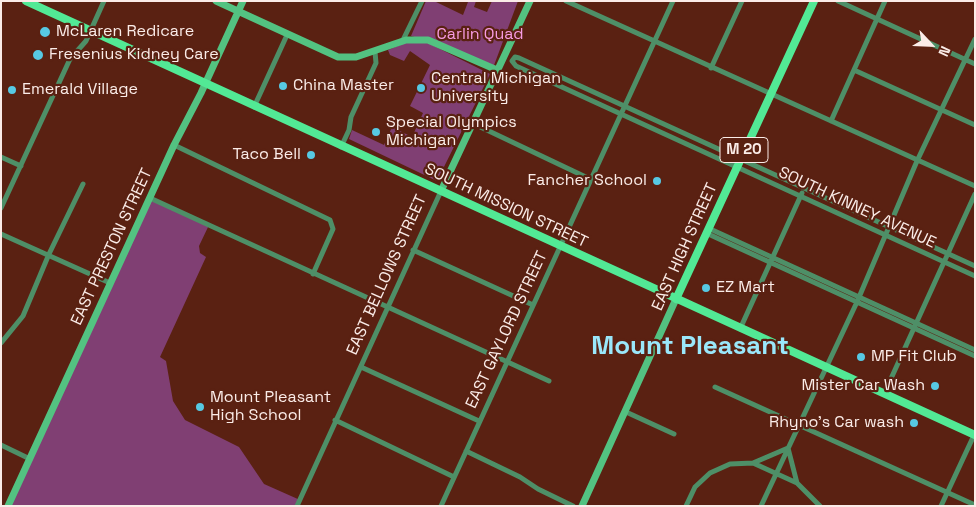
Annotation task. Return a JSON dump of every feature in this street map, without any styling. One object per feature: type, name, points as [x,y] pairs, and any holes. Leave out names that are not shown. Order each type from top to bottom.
[{"type":"main road","name":"SOUTH MISSION STREET","points":[[26,1],[341,147],[974,434]]},
{"type":"main road","name":"EAST HIGH STREET","points":[[676,299],[814,1]]},
{"type":"street","points":[[1,208],[70,59],[83,45],[104,1]]},
{"type":"street","points":[[216,1],[338,57],[356,57],[412,39],[435,41],[497,70]]},
{"type":"street","name":"EAST PRESTON STREET","points":[[8,506],[174,145],[205,84],[243,1]]},
{"type":"street","points":[[402,42],[422,1]]},
{"type":"street","name":"EAST BELLOWS STREET","points":[[297,506],[413,250],[530,1]]},
{"type":"street","points":[[566,1],[975,186]]},
{"type":"street","name":"EAST GAYLORD STREET","points":[[440,506],[673,1]]},
{"type":"street","points":[[711,68],[742,1]]},
{"type":"street","points":[[838,1],[975,64]]},
{"type":"street","points":[[831,121],[885,1]]},
{"type":"street","points":[[254,107],[287,35]]},
{"type":"street","points":[[761,506],[858,300],[918,161],[975,39]]},
{"type":"street","points":[[341,147],[349,130],[351,117],[376,63],[375,52]]},
{"type":"street","name":"SOUTH KINNEY AVENUE","points":[[975,266],[804,188],[738,163],[620,114],[514,65],[513,60],[519,58],[624,106],[738,163],[801,196],[975,276]]},
{"type":"street","points":[[854,70],[975,125]]},
{"type":"street","points":[[472,123],[590,179]]},
{"type":"street","points":[[174,145],[330,220],[333,229],[313,274]]},
{"type":"street","points":[[1,157],[21,166]]},
{"type":"street","points":[[1,343],[23,316],[49,254],[83,184]]},
{"type":"street","points":[[740,329],[804,188]]},
{"type":"street","points":[[884,394],[975,194]]},
{"type":"street","points":[[150,198],[549,381]]},
{"type":"street","points":[[707,231],[916,326],[975,350]]},
{"type":"street","points":[[1,234],[110,283]]},
{"type":"street","points":[[413,250],[532,305]]},
{"type":"street","name":"EAST HIGH STREET","points":[[582,506],[676,299]]},
{"type":"street","points":[[916,326],[975,356]]},
{"type":"street","points":[[361,367],[479,421]]},
{"type":"street","points":[[715,387],[975,505]]},
{"type":"street","points":[[626,412],[674,434]]},
{"type":"street","points":[[335,420],[454,477]]},
{"type":"street","points":[[941,506],[974,434]]},
{"type":"street","points":[[1,445],[30,459]]},
{"type":"street","points":[[686,506],[695,487],[710,473],[730,464],[753,463],[788,448]]},
{"type":"street","points":[[788,448],[797,482]]},
{"type":"street","points":[[466,452],[520,477],[538,489],[573,506]]},
{"type":"street","points":[[753,463],[797,482],[820,506]]},
{"type":"green space","name":"Carlin Quad","points":[[426,1],[434,1],[463,15],[468,2],[476,1],[474,7],[487,12],[492,1],[518,1],[493,68],[443,45],[411,36]]},
{"type":"green space","points":[[405,43],[428,43],[490,74],[437,181],[349,139],[352,130],[384,145],[392,127],[412,137],[423,113],[410,106],[430,65],[410,51],[404,61],[390,55],[388,50]]},
{"type":"green space","points":[[150,198],[209,225],[199,246],[200,253],[206,257],[160,357],[166,361],[173,401],[185,420],[239,447],[264,484],[300,500],[297,506],[8,506]]},
{"type":"place","name":"McLaren Redicare","points":[[45,32]]},
{"type":"place","name":"Fresenius Kidney Care","points":[[38,55]]},
{"type":"place","name":"China Master","points":[[283,86]]},
{"type":"place","name":"Central Michigan University","points":[[421,88]]},
{"type":"place","name":"Emerald Village","points":[[12,90]]},
{"type":"place","name":"Special Olympics Michigan","points":[[376,132]]},
{"type":"place","name":"Taco Bell","points":[[311,155]]},
{"type":"place","name":"Fancher School","points":[[657,181]]},
{"type":"place","name":"EZ Mart","points":[[706,288]]},
{"type":"place","name":"MP Fit Club","points":[[861,357]]},
{"type":"place","name":"Mister Car Wash","points":[[935,386]]},
{"type":"place","name":"Mount Pleasant High School","points":[[200,407]]},
{"type":"place","name":"Rhyno's Car wash","points":[[914,423]]},
{"type":"district","name":"Mount Pleasant","points":[[690,347]]}]
